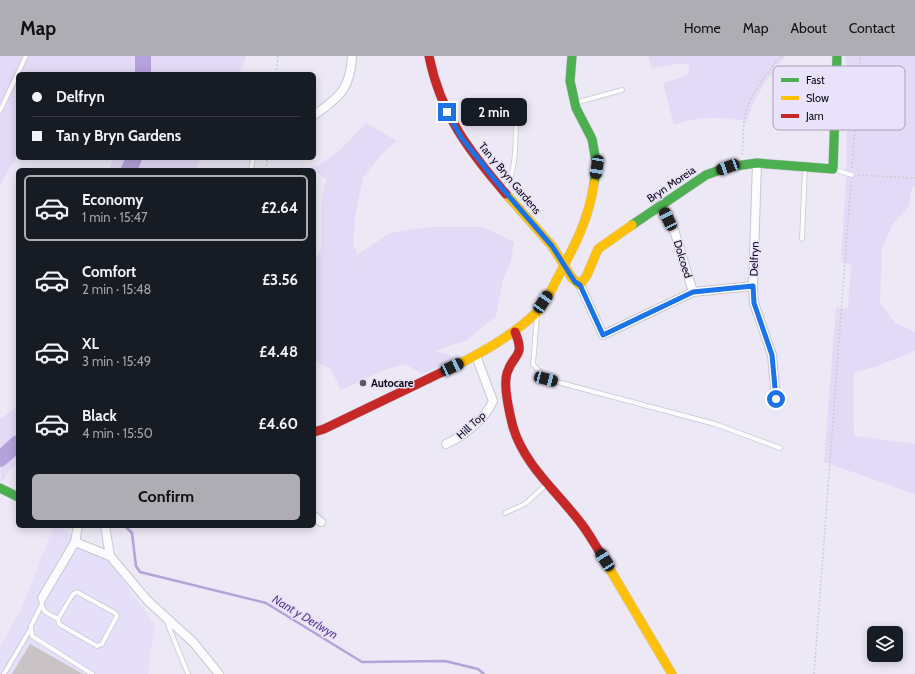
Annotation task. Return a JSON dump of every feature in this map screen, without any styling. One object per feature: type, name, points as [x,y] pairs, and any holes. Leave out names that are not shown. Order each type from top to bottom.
[{"type":"street","points":[[316,114],[345,90],[350,77],[352,56]]},
{"type":"street","name":"Tan y Bryn Gardens","points":[[429,56],[431,72],[441,99],[461,137],[503,191],[552,246],[564,267]]},
{"type":"street","points":[[316,431],[324,429],[476,356],[515,332],[537,312],[564,267],[582,232],[593,192],[597,167],[592,139],[575,103],[570,81],[572,56]]},
{"type":"street","points":[[837,56],[837,66]]},
{"type":"street","points":[[833,169],[834,130]]},
{"type":"street","name":"Bryn Moreia","points":[[580,285],[587,274],[598,249],[661,204],[706,175],[728,167],[757,163],[833,169]]},
{"type":"street","name":"Delfryn","points":[[757,163],[753,286],[754,303],[772,355],[776,399]]},
{"type":"street","name":"Dolcoed","points":[[661,204],[675,233],[693,292]]},
{"type":"street","points":[[564,267],[575,282],[580,285],[603,335],[693,292],[753,286]]},
{"type":"street","points":[[515,332],[520,344],[518,354],[508,373],[506,386],[513,426],[526,457],[583,526],[672,674]]},
{"type":"street","name":"Hill Top","points":[[446,444],[462,436],[490,408],[493,401],[476,356]]},
{"type":"street","points":[[1,491],[16,496]]},
{"type":"street","points":[[316,518],[321,522]]},
{"type":"street","points":[[41,602],[75,542],[78,528]]},
{"type":"street","points":[[105,528],[110,556]]},
{"type":"street","points":[[75,542],[110,556],[148,601],[194,643],[219,674]]},
{"type":"lane","points":[[18,72],[26,56]]},
{"type":"lane","points":[[0,111],[16,77]]},
{"type":"lane","points":[[575,103],[622,90]]},
{"type":"lane","points":[[503,191],[511,179],[514,166],[516,124]]},
{"type":"lane","points":[[802,239],[805,167]]},
{"type":"lane","points":[[833,169],[852,175]]},
{"type":"lane","points":[[537,312],[533,364],[546,379],[715,424],[780,448]]},
{"type":"lane","points":[[505,513],[525,504],[548,483]]},
{"type":"lane","points":[[41,602],[45,612],[58,619],[60,624],[97,646],[102,644],[117,616],[115,613],[76,592],[73,594],[58,619]]},
{"type":"lane","points":[[4,674],[30,630],[41,602]]},
{"type":"lane","points":[[164,616],[188,674]]},
{"type":"lane","points":[[30,630],[32,636],[92,674]]},
{"type":"path","points":[[276,72],[278,56]]},
{"type":"path","points":[[741,165],[745,117],[748,105],[770,69],[781,56]]},
{"type":"path","points":[[859,66],[860,56]]},
{"type":"path","points":[[814,674],[855,130]]},
{"type":"path","points":[[852,175],[915,178]]},
{"type":"shaded area","points":[[0,56],[246,56],[240,72],[16,72],[16,157],[0,185]]},
{"type":"shaded area","points":[[648,56],[786,56],[778,66],[773,66],[773,72],[758,94],[747,121],[702,118],[674,125],[663,83],[684,77],[689,73],[689,66],[683,63],[652,68]]},
{"type":"shaded area","points":[[845,56],[915,56],[915,186],[912,188],[909,206],[893,224],[882,247],[880,303],[895,323],[915,332],[915,351],[874,367],[855,372],[853,382],[854,436],[915,444],[915,494],[824,462],[836,307],[848,308],[851,266],[841,261],[846,183],[846,130],[905,130],[905,66],[847,66]]},
{"type":"shaded area","points":[[366,123],[397,141],[384,152],[363,177],[355,216],[353,244],[363,268],[358,254],[390,233],[430,227],[483,227],[514,242],[511,261],[503,279],[496,316],[467,340],[435,351],[458,358],[422,374],[405,364],[381,371],[341,390],[331,369],[316,362],[316,256],[321,250],[322,202],[326,179],[316,172],[316,168],[311,168],[327,160],[347,143]]},
{"type":"shaded area","points":[[112,160],[200,160],[197,168],[110,168]]},
{"type":"shaded area","points":[[16,407],[16,465],[10,469],[1,483],[0,420]]},
{"type":"shaded area","points":[[53,528],[61,528],[109,560],[155,626],[148,674],[0,674],[0,647],[21,609]]},
{"type":"building","points":[[30,644],[83,674],[12,674]]},
{"type":"waterway","points":[[143,56],[143,72]]},
{"type":"waterway","points":[[130,168],[133,160]]},
{"type":"waterway","points":[[0,459],[16,445]]},
{"type":"waterway","name":"Nant y Derlwyn","points":[[127,528],[132,533],[136,566],[140,572],[266,603],[362,662],[445,661],[478,669],[484,674]]},
{"type":"traffic: fast","points":[[572,56],[570,81],[576,108],[592,139],[597,167],[594,183]]},
{"type":"traffic: fast","points":[[837,56],[837,66]]},
{"type":"traffic: fast","points":[[632,225],[706,175],[728,167],[757,163],[833,169],[834,130]]},
{"type":"traffic: fast","points":[[0,488],[16,496]]},
{"type":"traffic: slow","points":[[459,364],[490,348],[509,335],[536,313],[542,305],[570,254],[580,232],[589,208],[594,183]]},
{"type":"traffic: slow","points":[[506,194],[552,246],[572,278],[580,285],[587,275],[598,249],[632,225]]},
{"type":"traffic: slow","points":[[599,551],[672,674]]},
{"type":"traffic: jam","points":[[429,56],[440,96],[448,113],[468,146],[506,194]]},
{"type":"traffic: jam","points":[[515,332],[518,340],[519,351],[507,373],[506,385],[510,415],[518,441],[534,467],[574,514],[599,551]]},
{"type":"traffic: jam","points":[[316,431],[324,429],[459,364]]},
{"type":"place","name":"Autocare","points":[[363,383]]},
{"type":"route","points":[[447,112],[461,137],[495,180],[552,246],[564,267],[575,282],[580,285],[603,335],[693,292],[753,286],[754,303],[772,355],[776,399]]}]
